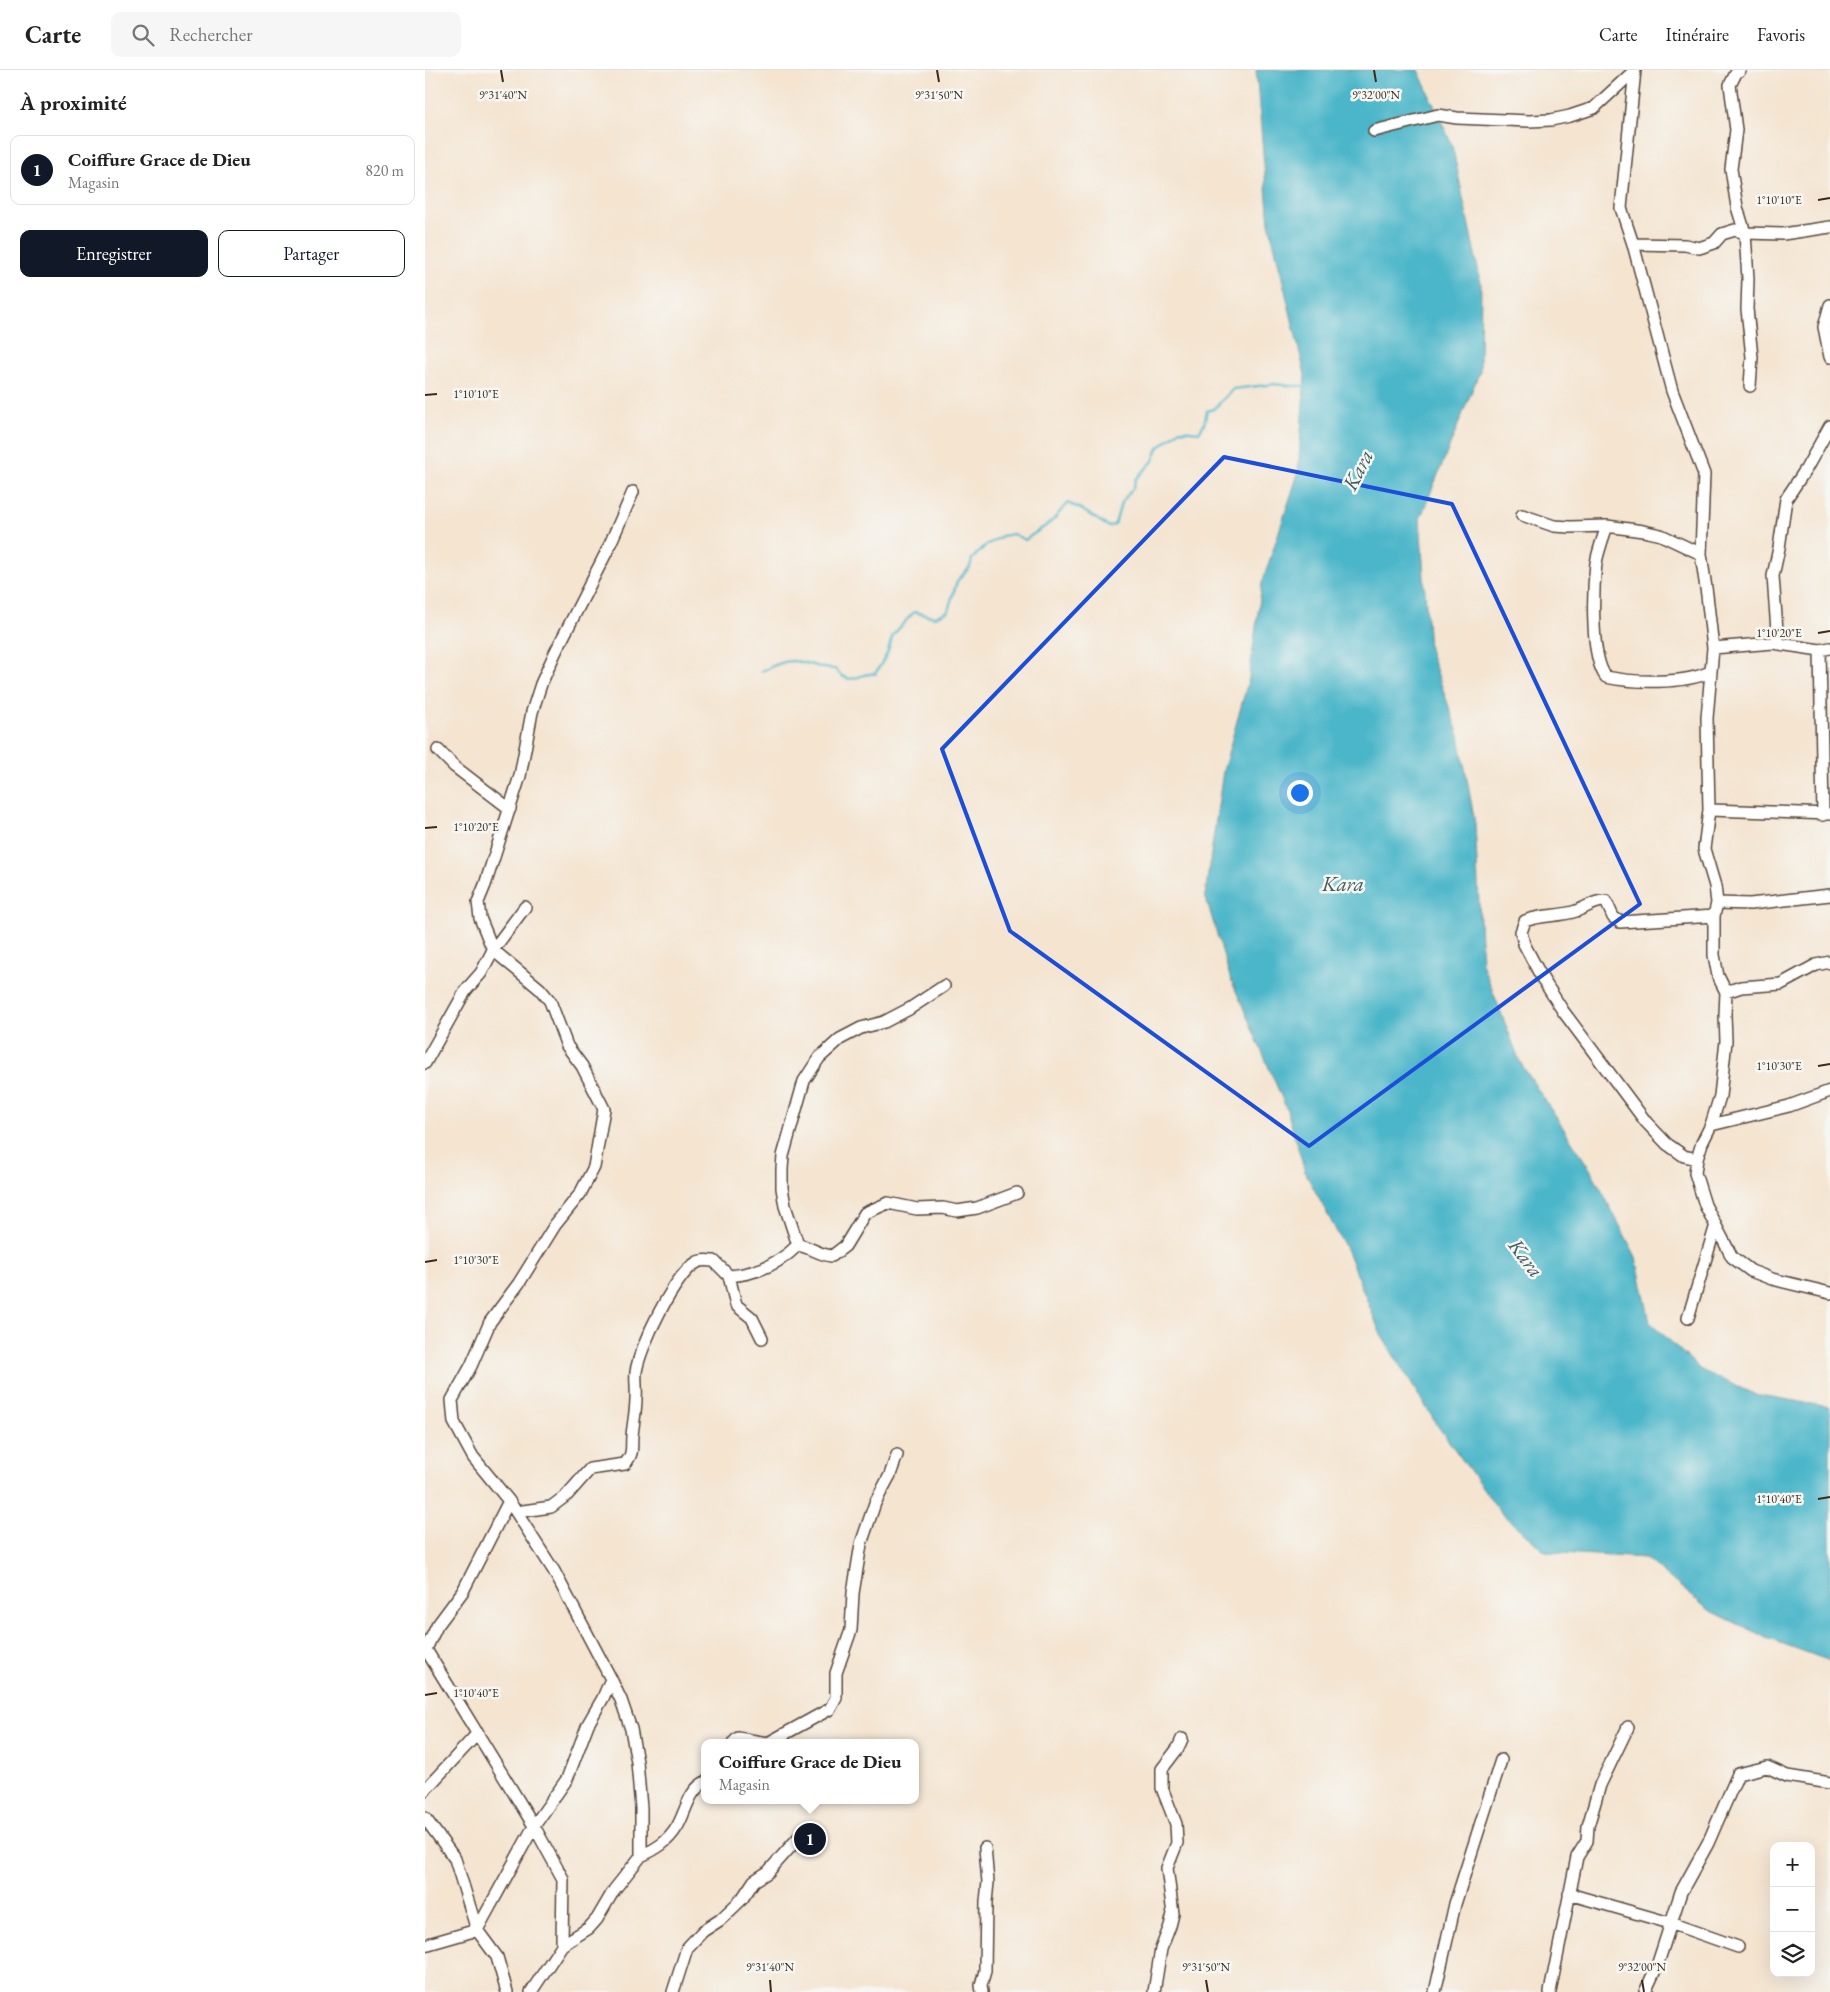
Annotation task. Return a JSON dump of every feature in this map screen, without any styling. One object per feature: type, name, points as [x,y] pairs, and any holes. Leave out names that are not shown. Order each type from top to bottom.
[{"type":"street","points":[[1374,131],[1438,115],[1457,118],[1529,121],[1551,120],[1570,116],[1594,108],[1634,70]]},
{"type":"street","points":[[1634,70],[1621,208],[1633,244],[1672,391],[1704,474],[1701,554],[1713,648],[1707,718],[1709,810],[1704,849],[1715,886],[1717,904],[1714,955],[1718,976],[1726,992],[1726,1041],[1720,1096],[1711,1125],[1702,1143],[1695,1174],[1697,1185],[1715,1228],[1732,1257],[1751,1271],[1772,1279],[1830,1293]]},
{"type":"street","points":[[1737,71],[1730,86],[1736,130],[1731,169],[1737,208],[1745,234],[1748,279],[1747,308],[1752,357],[1750,386]]},
{"type":"street","points":[[1633,244],[1685,245],[1699,248],[1714,243],[1721,234],[1735,230],[1745,234],[1783,234],[1830,227]]},
{"type":"street","points":[[1830,306],[1824,327],[1830,357]]},
{"type":"street","points":[[1778,644],[1773,576],[1786,499],[1806,470],[1830,426]]},
{"type":"street","points":[[633,492],[607,551],[541,684],[532,712],[521,776],[478,902],[480,918],[493,950],[540,989],[550,1001],[567,1046],[582,1066],[604,1109],[594,1167],[580,1194],[555,1225],[519,1283],[490,1322],[471,1366],[451,1400],[454,1422],[473,1457],[509,1501],[554,1570],[621,1700],[631,1729],[637,1762],[641,1808],[641,1856]]},
{"type":"street","points":[[1522,515],[1554,526],[1607,526],[1661,535],[1701,554]]},
{"type":"street","points":[[1607,526],[1596,562],[1596,650],[1601,670],[1606,677],[1626,679],[1688,680],[1710,672]]},
{"type":"street","points":[[1709,810],[1827,814],[1825,649],[1778,644],[1713,648]]},
{"type":"street","points":[[438,750],[455,767],[510,808]]},
{"type":"street","points":[[1717,904],[1750,904],[1830,895]]},
{"type":"street","points":[[1697,1159],[1683,1156],[1667,1144],[1645,1122],[1553,994],[1524,944],[1521,932],[1525,921],[1537,916],[1561,915],[1578,911],[1600,900],[1606,901],[1613,917],[1620,922],[1715,916]]},
{"type":"street","points":[[425,1063],[466,990],[481,973],[493,950],[525,907]]},
{"type":"street","points":[[1726,992],[1741,987],[1781,984],[1816,965],[1830,962]]},
{"type":"street","points":[[798,1245],[785,1206],[782,1188],[782,1163],[789,1129],[797,1110],[804,1081],[819,1058],[840,1038],[861,1028],[884,1022],[944,986]]},
{"type":"street","points":[[1711,1125],[1789,1106],[1830,1091]]},
{"type":"street","points":[[798,1245],[809,1247],[820,1255],[832,1256],[845,1246],[865,1213],[888,1203],[917,1209],[943,1208],[957,1211],[977,1208],[1017,1193]]},
{"type":"street","points":[[1688,1318],[1715,1228]]},
{"type":"street","points":[[729,1276],[746,1275],[768,1267],[790,1253],[798,1245]]},
{"type":"street","points":[[516,1512],[534,1511],[551,1507],[567,1496],[590,1468],[625,1464],[633,1454],[632,1435],[637,1398],[636,1373],[642,1347],[656,1318],[694,1263],[702,1260],[714,1261],[729,1276],[736,1306],[752,1318],[762,1338]]},
{"type":"street","points":[[775,1739],[830,1709],[836,1698],[836,1673],[851,1630],[853,1593],[861,1544],[875,1503],[890,1475],[897,1455]]},
{"type":"street","points":[[509,1501],[463,1591],[437,1626],[426,1648],[563,1879],[562,1945]]},
{"type":"street","points":[[425,1945],[477,1930],[533,1826],[567,1779],[588,1724],[603,1698],[611,1679]]},
{"type":"street","points":[[1550,1992],[1577,1857],[1587,1841],[1588,1826],[1600,1785],[1628,1727]]},
{"type":"street","points":[[425,1790],[478,1733]]},
{"type":"street","points":[[1154,1992],[1161,1948],[1173,1914],[1167,1868],[1177,1843],[1176,1824],[1162,1788],[1162,1769],[1178,1748],[1182,1739]]},
{"type":"street","points":[[1435,1992],[1455,1904],[1501,1760]]},
{"type":"street","points":[[1645,1992],[1657,1966],[1681,1892],[1709,1843],[1738,1774],[1767,1767],[1787,1776],[1830,1783]]},
{"type":"street","points":[[531,1992],[562,1945],[589,1928],[597,1919],[614,1890],[641,1856],[661,1847],[677,1828],[691,1796],[697,1786],[701,1784]]},
{"type":"street","points":[[425,1818],[455,1859],[477,1930],[497,1957],[507,1992]]},
{"type":"street","points":[[673,1992],[687,1948],[703,1931],[720,1920],[742,1899],[755,1881],[768,1872],[800,1836]]},
{"type":"street","points":[[982,1992],[981,1985],[985,1971],[985,1902],[988,1882],[985,1848]]},
{"type":"street","points":[[1569,1894],[1670,1923],[1738,1947]]},
{"type":"highlighted area","points":[[1224,457],[1452,504],[1640,904],[1309,1146],[1010,931],[942,749]]},
{"type":"water","name":"Kara","points":[[1256,70],[1418,70],[1452,145],[1481,283],[1480,371],[1420,519],[1429,649],[1459,736],[1475,823],[1482,963],[1520,1062],[1592,1172],[1636,1257],[1650,1322],[1701,1370],[1754,1394],[1830,1407],[1830,1661],[1767,1638],[1709,1610],[1645,1558],[1545,1552],[1501,1513],[1437,1425],[1381,1335],[1347,1251],[1305,1172],[1287,1110],[1230,977],[1205,895],[1223,771],[1249,678],[1262,583],[1298,474],[1305,375],[1269,223]]},
{"type":"waterway","points":[[762,671],[781,663],[792,661],[835,669],[841,675],[850,679],[875,674],[887,654],[893,635],[914,612],[935,617],[948,611],[957,581],[970,567],[972,559],[985,546],[1002,536],[1013,534],[1025,540],[1052,521],[1068,503],[1109,527],[1115,524],[1121,503],[1133,488],[1136,479],[1153,461],[1158,448],[1180,430],[1199,432],[1204,424],[1207,411],[1214,409],[1233,389],[1275,384],[1305,386]]},
{"type":"place","name":"Coiffure Grace de Dieu","points":[[810,1839]]}]
